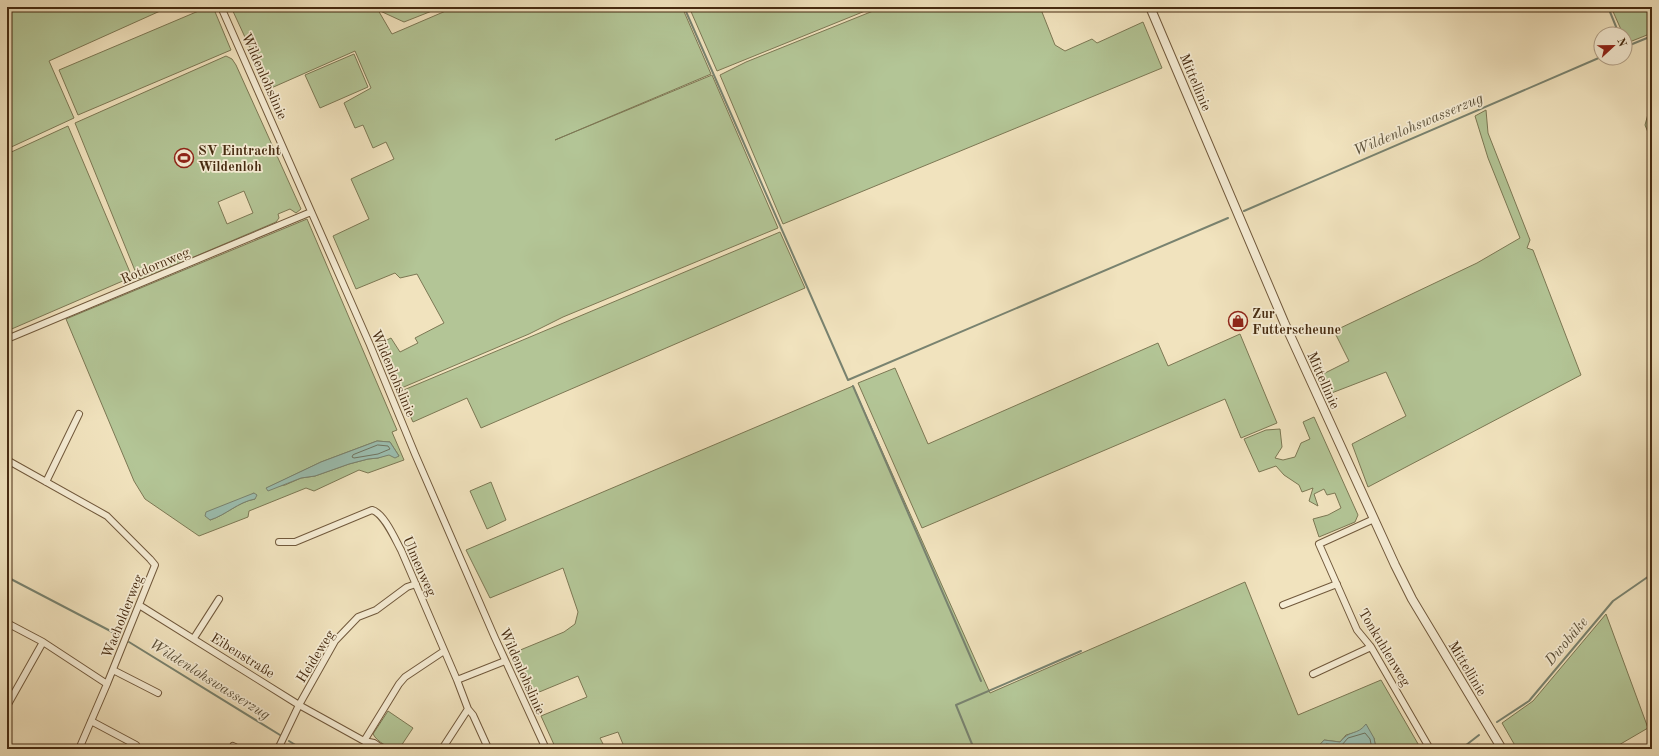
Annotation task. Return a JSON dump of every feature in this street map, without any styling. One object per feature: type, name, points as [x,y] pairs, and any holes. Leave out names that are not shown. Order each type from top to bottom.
[{"type":"street","name":"Wildenlohslinie","points":[[221,7],[505,661],[546,749]]},
{"type":"street","name":"Mittellinie","points":[[1150,7],[1284,322],[1374,519],[1412,599],[1502,749]]},
{"type":"street","name":"Rotdornweg","points":[[7,339],[311,212]]},
{"type":"street","points":[[46,482],[79,414]]},
{"type":"street","name":"Wacholderweg","points":[[7,460],[107,516],[155,565],[113,670],[79,749]]},
{"type":"street","name":"Ulmenweg","points":[[279,542],[295,542],[372,510],[377,511],[393,534],[457,680]]},
{"type":"street","name":"Tonkuhlenweg","points":[[1374,519],[1319,544],[1357,630],[1371,647],[1430,749]]},
{"type":"street","name":"Heideweg","points":[[278,749],[299,705],[335,641],[344,630],[358,618],[376,610],[407,587],[416,584]]},
{"type":"street","points":[[1283,605],[1337,584]]},
{"type":"street","name":"Eibenstraße","points":[[194,638],[219,599]]},
{"type":"street","name":"Eibenstraße","points":[[139,605],[299,705],[364,741],[374,743],[383,749]]},
{"type":"street","points":[[7,623],[43,642],[107,684]]},
{"type":"street","points":[[7,706],[43,642]]},
{"type":"street","points":[[1313,674],[1371,647]]},
{"type":"street","points":[[364,741],[399,684],[405,677],[444,651]]},
{"type":"street","points":[[488,748],[473,715],[468,709],[457,680],[505,661]]},
{"type":"street","name":"Wacholderweg","points":[[113,670],[158,693]]},
{"type":"street","points":[[442,749],[468,709]]},
{"type":"street","points":[[91,721],[136,745]]},
{"type":"green space","points":[[7,7],[169,7],[49,61],[74,118],[7,149]]},
{"type":"green space","points":[[208,7],[213,7],[231,50],[78,115],[59,70]]},
{"type":"green space","points":[[231,7],[442,7],[404,22],[378,10],[392,34],[455,7],[682,7],[711,74],[555,140],[712,75],[778,228],[563,317],[529,334],[399,389],[379,344],[391,338],[400,352],[418,343],[415,338],[444,323],[417,274],[400,278],[395,273],[356,289],[333,236],[369,219],[351,179],[394,159],[386,142],[373,148],[363,125],[355,128],[344,103],[371,88],[355,51],[269,89]]},
{"type":"green space","points":[[689,7],[875,7],[717,71]]},
{"type":"green space","points":[[883,7],[1040,7],[1055,45],[1065,51],[1092,39],[1097,43],[1143,22],[1162,68],[783,224],[720,75],[746,62]]},
{"type":"green space","points":[[1611,7],[1652,7],[1652,33],[1633,41],[1633,26],[1619,26]]},
{"type":"green space","points":[[354,54],[368,87],[320,108],[305,75]]},
{"type":"green space","name":"SV Eintracht Wildenloh","points":[[226,56],[232,59],[236,65],[301,209],[296,213],[290,209],[278,214],[279,218],[276,222],[142,279],[138,278],[75,123]],"holes":[[[244,191],[253,213],[227,224],[218,202]]]},
{"type":"green space","points":[[1652,103],[1652,142],[1645,125]]},
{"type":"green space","points":[[1486,110],[1488,133],[1530,240],[1527,248],[1533,250],[1581,375],[1368,487],[1352,444],[1406,416],[1386,372],[1329,394],[1321,375],[1349,361],[1334,331],[1477,263],[1520,238],[1488,158],[1475,116]]},
{"type":"green space","points":[[68,126],[132,277],[7,331],[7,154]]},
{"type":"green space","points":[[307,219],[397,430],[392,432],[404,460],[368,473],[359,470],[314,491],[306,488],[249,511],[248,517],[199,536],[145,499],[134,481],[66,319]],"holes":[[[377,441],[390,442],[399,456],[389,454],[378,458],[368,459],[315,476],[301,478],[285,485],[267,488],[321,462]],[[254,493],[255,499],[243,503],[210,520]]]},
{"type":"green space","points":[[780,232],[805,288],[481,428],[467,398],[413,422],[399,392]]},
{"type":"green space","points":[[1240,334],[1277,423],[1241,438],[1225,399],[922,528],[858,383],[895,368],[928,444],[1158,343],[1168,366]]},
{"type":"green space","points":[[853,386],[990,693],[1245,582],[1298,715],[1381,680],[1421,749],[1376,749],[1374,738],[1361,731],[1346,735],[1340,742],[1324,740],[1316,749],[625,749],[618,732],[600,738],[603,744],[592,749],[556,749],[541,716],[587,697],[578,676],[532,695],[513,653],[564,632],[575,624],[578,612],[563,568],[490,598],[466,550]]},
{"type":"green space","points":[[1314,417],[1358,515],[1355,522],[1319,537],[1313,519],[1328,515],[1341,508],[1335,493],[1327,495],[1324,489],[1314,494],[1318,506],[1309,501],[1313,488],[1302,492],[1299,485],[1284,475],[1276,466],[1259,472],[1244,439],[1266,430],[1280,429],[1282,447],[1275,458],[1283,460],[1295,457],[1301,443],[1310,439],[1303,422]]},
{"type":"green space","points":[[491,482],[506,520],[487,529],[470,491]]},
{"type":"green space","points":[[1606,614],[1648,728],[1612,749],[1517,749],[1502,723],[1533,701]]},
{"type":"green space","points":[[388,711],[413,728],[399,749],[392,748],[377,740],[373,734]]},
{"type":"water","points":[[377,441],[390,442],[399,456],[395,458],[389,455],[368,459],[315,476],[301,478],[268,491],[266,488],[321,462]]},
{"type":"water","points":[[254,493],[257,495],[255,499],[243,503],[216,518],[210,520],[205,516],[206,512]]},
{"type":"water","points":[[1366,724],[1374,738],[1376,749],[1316,749],[1324,740],[1340,742],[1347,735],[1360,730]]},
{"type":"waterway","points":[[684,7],[848,380],[1228,218]]},
{"type":"waterway","points":[[1608,7],[1616,26]]},
{"type":"waterway","name":"Wildenlohswasserzug","points":[[1633,44],[1652,36]]},
{"type":"waterway","name":"Wildenlohswasserzug","points":[[1244,211],[1593,60]]},
{"type":"waterway","points":[[853,386],[981,681]]},
{"type":"waterway","name":"Dwobäke","points":[[1497,722],[1529,701],[1613,601],[1652,574]]},
{"type":"waterway","name":"Wildenlohswasserzug","points":[[7,577],[120,636]]},
{"type":"waterway","name":"Wildenlohswasserzug","points":[[129,642],[280,735]]},
{"type":"waterway","points":[[974,749],[956,705],[1081,651]]},
{"type":"waterway","name":"Dwobäke","points":[[1461,749],[1479,735]]},
{"type":"waterway","name":"Wildenlohswasserzug","points":[[289,741],[302,749]]},
{"type":"place","name":"SV Eintracht Wildenloh","points":[[184,158]]},
{"type":"place","name":"Zur Futterscheune","points":[[1238,321]]}]
